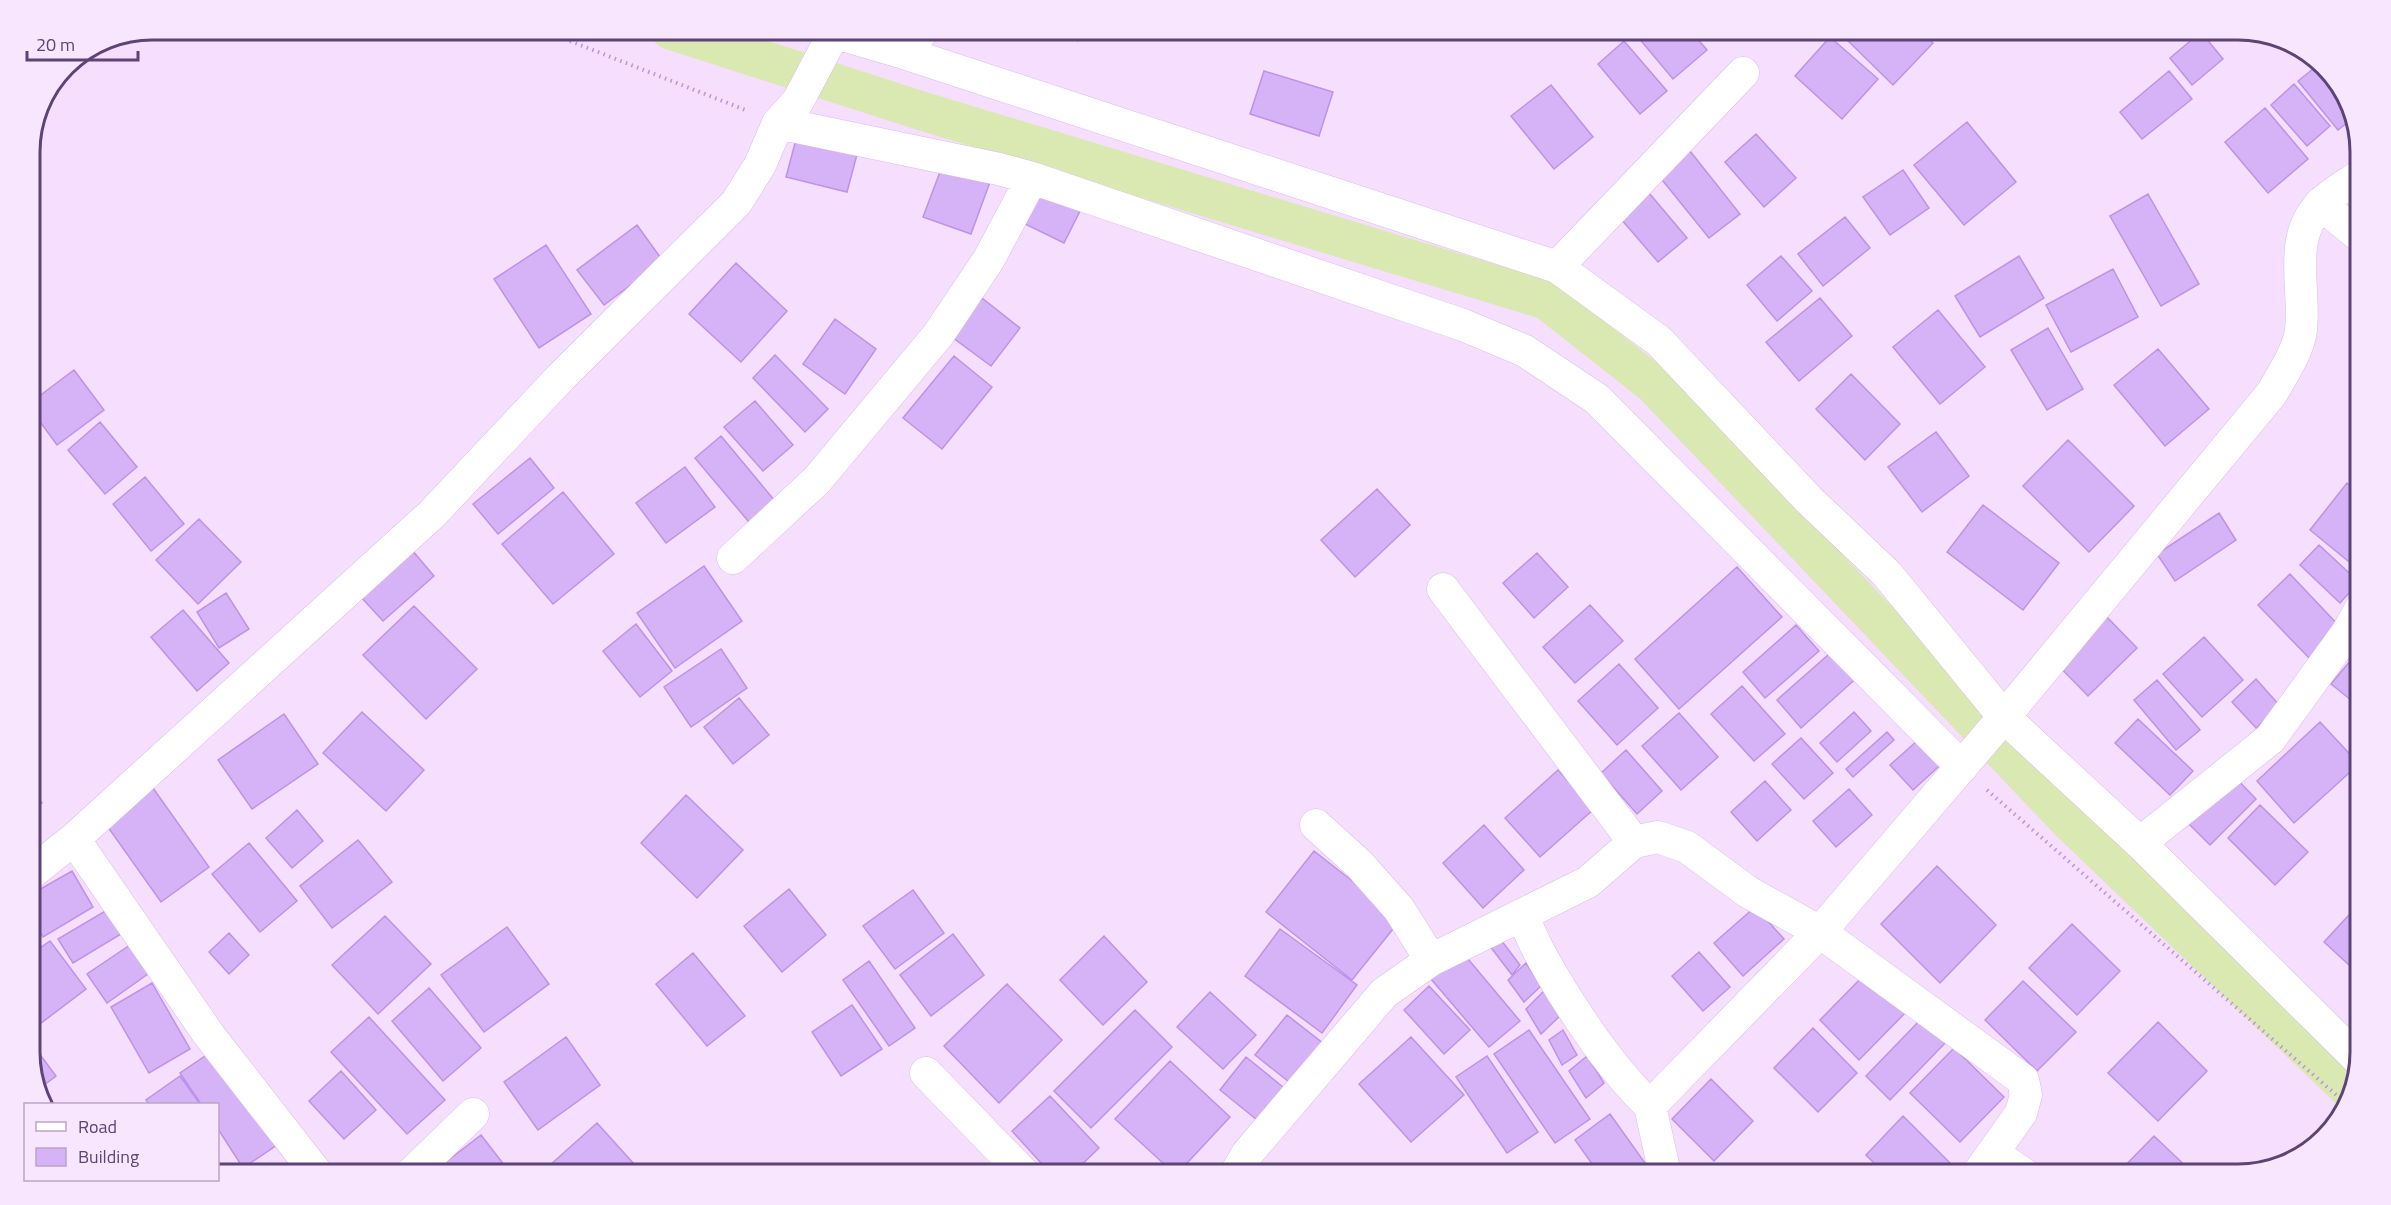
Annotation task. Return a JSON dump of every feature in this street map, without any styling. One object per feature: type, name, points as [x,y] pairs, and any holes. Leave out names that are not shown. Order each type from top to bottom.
[{"type":"street","points":[[41,865],[74,839],[432,514],[561,376],[736,203],[815,70],[826,41]]},
{"type":"street","points":[[914,41],[1557,267],[1659,341],[1809,500],[1887,574],[1998,723],[2140,843],[2350,1051]]},
{"type":"street","points":[[1557,267],[1743,73]]},
{"type":"street","points":[[788,112],[1032,178],[1463,325],[1526,351],[1597,399],[1965,763]]},
{"type":"street","points":[[733,558],[817,480],[938,335],[989,259],[1032,178]]},
{"type":"street","points":[[1650,1106],[1820,932],[1965,763],[2272,393],[2297,346],[2301,329],[2300,252],[2309,219],[2320,204],[2350,183]]},
{"type":"street","points":[[2320,204],[2350,228]]},
{"type":"street","points":[[1443,589],[1634,842]]},
{"type":"street","points":[[2140,843],[2270,739],[2350,628]]},
{"type":"street","points":[[1316,825],[1360,865],[1399,909],[1431,960]]},
{"type":"street","points":[[1241,1165],[1247,1154],[1384,993],[1431,960],[1588,882],[1634,842],[1658,837],[1687,847],[1748,892],[1820,932],[2023,1080],[2026,1095],[2021,1113],[1985,1164]]},
{"type":"street","points":[[74,839],[209,1035],[310,1165]]},
{"type":"street","points":[[1523,915],[1538,952],[1603,1054],[1630,1087],[1650,1106],[1663,1165]]},
{"type":"street","points":[[926,1073],[1015,1165]]},
{"type":"street","points":[[420,1165],[473,1114]]},
{"type":"path","points":[[574,41],[788,112]]},
{"type":"path","points":[[1965,763],[2341,1098]]},
{"type":"building","points":[[1641,40],[1699,40],[1707,50],[1673,79]]},
{"type":"building","points":[[1827,40],[1834,40],[1878,79],[1842,119],[1795,76]]},
{"type":"building","points":[[1847,40],[1930,40],[1933,43],[1893,85]]},
{"type":"building","points":[[2191,40],[2208,40],[2223,59],[2192,85],[2170,58]]},
{"type":"building","points":[[1624,41],[1667,91],[1640,114],[1598,64]]},
{"type":"building","points":[[2313,69],[2332,90],[2346,123],[2338,130],[2298,81]]},
{"type":"building","points":[[1264,71],[1333,92],[1319,136],[1250,114]]},
{"type":"building","points":[[2169,71],[2192,99],[2142,139],[2120,112]]},
{"type":"building","points":[[2294,84],[2330,126],[2307,146],[2271,105]]},
{"type":"building","points":[[1551,85],[1593,137],[1554,169],[1511,116]]},
{"type":"building","points":[[2265,108],[2308,159],[2268,193],[2225,142]]},
{"type":"building","points":[[1967,122],[2016,182],[1964,225],[1914,165]]},
{"type":"building","points":[[798,132],[859,147],[847,192],[786,177]]},
{"type":"building","points":[[1756,134],[1796,178],[1764,207],[1725,162]]},
{"type":"building","points":[[1690,151],[1740,214],[1709,238],[1659,176]]},
{"type":"building","points":[[943,164],[990,182],[971,234],[923,217]]},
{"type":"building","points":[[1903,170],[1929,208],[1890,235],[1863,197]]},
{"type":"building","points":[[1045,184],[1084,203],[1064,243],[1025,224]]},
{"type":"building","points":[[1644,187],[1687,238],[1658,262],[1615,212]]},
{"type":"building","points":[[2148,194],[2199,284],[2161,306],[2110,216]]},
{"type":"building","points":[[1845,217],[1870,248],[1823,286],[1798,254]]},
{"type":"building","points":[[637,225],[663,261],[604,305],[577,270]]},
{"type":"building","points":[[546,245],[591,314],[539,348],[494,279]]},
{"type":"building","points":[[1781,256],[1812,291],[1777,321],[1747,285]]},
{"type":"building","points":[[2019,256],[2044,298],[1980,337],[1955,296]]},
{"type":"building","points":[[736,263],[787,311],[741,362],[689,314]]},
{"type":"building","points":[[2113,269],[2138,317],[2071,352],[2046,305]]},
{"type":"building","points":[[982,298],[1020,328],[991,366],[952,337]]},
{"type":"building","points":[[1820,298],[1852,336],[1799,381],[1766,342]]},
{"type":"building","points":[[1938,310],[1985,367],[1940,404],[1893,347]]},
{"type":"building","points":[[835,319],[876,349],[845,394],[803,364]]},
{"type":"building","points":[[2048,328],[2083,389],[2047,410],[2011,350]]},
{"type":"building","points":[[2158,349],[2209,409],[2165,446],[2114,385]]},
{"type":"building","points":[[775,355],[828,409],[805,432],[753,378]]},
{"type":"building","points":[[954,356],[992,387],[942,449],[903,418]]},
{"type":"building","points":[[74,370],[104,410],[57,445],[41,423],[41,395]]},
{"type":"building","points":[[1851,374],[1900,424],[1865,460],[1816,409]]},
{"type":"building","points":[[755,401],[793,445],[763,471],[724,427]]},
{"type":"building","points":[[100,422],[137,467],[105,494],[68,450]]},
{"type":"building","points":[[1936,432],[1969,476],[1922,512],[1888,467]]},
{"type":"building","points":[[721,436],[780,507],[754,528],[695,458]]},
{"type":"building","points":[[2068,440],[2134,506],[2089,552],[2023,486]]},
{"type":"building","points":[[530,458],[554,488],[498,534],[473,504]]},
{"type":"building","points":[[685,467],[715,507],[666,543],[636,503]]},
{"type":"building","points":[[145,477],[184,524],[151,551],[113,504]]},
{"type":"building","points":[[2347,483],[2350,485],[2350,563],[2310,530]]},
{"type":"building","points":[[1377,489],[1410,525],[1355,577],[1321,540]]},
{"type":"building","points":[[563,492],[614,554],[553,604],[502,544]]},
{"type":"building","points":[[1983,505],[2059,563],[2023,610],[1947,552]]},
{"type":"building","points":[[2219,513],[2236,540],[2175,581],[2157,554]]},
{"type":"building","points":[[199,519],[241,562],[198,604],[156,560]]},
{"type":"building","points":[[2319,545],[2350,574],[2350,592],[2340,603],[2300,565]]},
{"type":"building","points":[[412,550],[434,576],[383,621],[360,596]]},
{"type":"building","points":[[1537,553],[1568,587],[1534,618],[1503,583]]},
{"type":"building","points":[[704,566],[742,621],[675,668],[637,613]]},
{"type":"building","points":[[1737,567],[1782,617],[1679,709],[1635,659]]},
{"type":"building","points":[[2290,574],[2341,628],[2309,658],[2258,605]]},
{"type":"building","points":[[226,593],[249,629],[219,648],[197,612]]},
{"type":"building","points":[[1590,605],[1623,641],[1575,683],[1543,647]]},
{"type":"building","points":[[414,606],[477,669],[426,719],[363,655]]},
{"type":"building","points":[[183,610],[229,663],[197,691],[151,637]]},
{"type":"building","points":[[2102,612],[2137,648],[2088,696],[2053,660]]},
{"type":"building","points":[[636,624],[672,671],[640,697],[603,651]]},
{"type":"building","points":[[1796,625],[1819,651],[1765,698],[1743,672]]},
{"type":"building","points":[[2204,637],[2243,680],[2202,717],[2163,674]]},
{"type":"building","points":[[1837,647],[1861,674],[1801,728],[1777,700]]},
{"type":"building","points":[[721,649],[747,688],[691,727],[664,687]]},
{"type":"building","points":[[2350,661],[2350,699],[2331,684]]},
{"type":"building","points":[[1619,664],[1658,708],[1617,745],[1578,701]]},
{"type":"building","points":[[2256,679],[2280,706],[2256,728],[2232,702]]},
{"type":"building","points":[[2157,680],[2200,730],[2176,750],[2134,700]]},
{"type":"building","points":[[1742,686],[1785,734],[1754,761],[1711,714]]},
{"type":"building","points":[[739,698],[769,735],[733,764],[704,727]]},
{"type":"building","points":[[362,712],[424,770],[386,811],[323,753]]},
{"type":"building","points":[[1854,712],[1871,731],[1837,762],[1820,743]]},
{"type":"building","points":[[1679,713],[1718,757],[1681,790],[1642,746]]},
{"type":"building","points":[[284,714],[318,764],[252,809],[218,760]]},
{"type":"building","points":[[2138,719],[2193,771],[2170,795],[2115,743]]},
{"type":"building","points":[[2320,722],[2350,754],[2350,772],[2294,823],[2257,781]]},
{"type":"building","points":[[1887,732],[1894,740],[1853,777],[1846,769]]},
{"type":"building","points":[[1926,733],[1948,758],[1913,790],[1890,765]]},
{"type":"building","points":[[1801,738],[1833,773],[1804,799],[1772,764]]},
{"type":"building","points":[[1626,750],[1662,791],[1637,814],[1601,773]]},
{"type":"building","points":[[1558,770],[1594,809],[1540,857],[1505,818]]},
{"type":"building","points":[[2231,773],[2256,799],[2210,845],[2184,819]]},
{"type":"building","points":[[1765,781],[1791,810],[1757,841],[1731,812]]},
{"type":"building","points":[[153,788],[209,867],[161,902],[105,823]]},
{"type":"building","points":[[1849,789],[1872,815],[1836,847],[1813,821]]},
{"type":"building","points":[[686,795],[743,850],[697,898],[641,843]]},
{"type":"building","points":[[2260,805],[2308,852],[2275,885],[2228,838]]},
{"type":"building","points":[[297,810],[323,841],[292,868],[266,838]]},
{"type":"building","points":[[1484,825],[1524,870],[1483,908],[1443,863]]},
{"type":"building","points":[[358,840],[392,882],[332,928],[300,886]]},
{"type":"building","points":[[249,843],[297,901],[260,932],[212,874]]},
{"type":"building","points":[[1314,851],[1401,919],[1352,980],[1266,912]]},
{"type":"building","points":[[1937,866],[1996,925],[1940,983],[1881,924]]},
{"type":"building","points":[[72,871],[93,907],[43,937],[41,933],[41,889]]},
{"type":"building","points":[[789,889],[826,935],[782,972],[744,926]]},
{"type":"building","points":[[913,890],[944,933],[895,969],[863,926]]},
{"type":"building","points":[[112,907],[126,931],[73,963],[58,939]]},
{"type":"building","points":[[1755,907],[1784,939],[1743,976],[1714,943]]},
{"type":"building","points":[[2350,914],[2350,966],[2324,942]]},
{"type":"building","points":[[385,916],[431,964],[378,1014],[332,965]]},
{"type":"building","points":[[2072,924],[2120,971],[2077,1015],[2029,968]]},
{"type":"building","points":[[507,927],[549,984],[484,1032],[441,975]]},
{"type":"building","points":[[1280,929],[1357,985],[1322,1033],[1245,976]]},
{"type":"building","points":[[1495,932],[1520,965],[1512,975],[1486,941]]},
{"type":"building","points":[[229,933],[249,955],[229,974],[209,952]]},
{"type":"building","points":[[953,934],[984,975],[931,1016],[900,975]]},
{"type":"building","points":[[1104,936],[1147,982],[1103,1025],[1060,980]]},
{"type":"building","points":[[50,941],[86,989],[41,1023],[41,947]]},
{"type":"building","points":[[133,943],[152,971],[107,1003],[87,974]]},
{"type":"building","points":[[1699,952],[1730,987],[1703,1011],[1672,976]]},
{"type":"building","points":[[693,953],[745,1016],[707,1046],[656,984]]},
{"type":"building","points":[[1463,953],[1520,1021],[1489,1047],[1431,979]]},
{"type":"building","points":[[869,961],[915,1028],[889,1046],[843,980]]},
{"type":"building","points":[[1526,963],[1541,986],[1524,1002],[1508,980]]},
{"type":"building","points":[[1869,970],[1909,1009],[1859,1060],[1820,1020]]},
{"type":"building","points":[[2023,981],[2076,1032],[2037,1071],[1985,1020]]},
{"type":"building","points":[[152,983],[190,1049],[149,1073],[111,1007]]},
{"type":"building","points":[[1007,984],[1062,1040],[999,1103],[944,1046]]},
{"type":"building","points":[[1429,986],[1470,1030],[1444,1054],[1404,1010]]},
{"type":"building","points":[[429,988],[481,1048],[443,1081],[392,1021]]},
{"type":"building","points":[[1544,991],[1560,1016],[1541,1034],[1526,1009]]},
{"type":"building","points":[[1210,992],[1256,1035],[1223,1069],[1177,1027]]},
{"type":"building","points":[[852,1005],[882,1049],[841,1076],[812,1032]]},
{"type":"building","points":[[1135,1010],[1172,1047],[1091,1128],[1054,1091]]},
{"type":"building","points":[[1287,1015],[1324,1044],[1293,1085],[1255,1055]]},
{"type":"building","points":[[1924,1016],[1948,1040],[1890,1100],[1866,1076]]},
{"type":"building","points":[[369,1017],[445,1100],[407,1134],[331,1052]]},
{"type":"building","points":[[2158,1022],[2207,1071],[2158,1121],[2108,1073]]},
{"type":"building","points":[[1813,1028],[1857,1073],[1818,1112],[1774,1068]]},
{"type":"building","points":[[1529,1030],[1590,1119],[1555,1143],[1494,1054]]},
{"type":"building","points":[[1563,1030],[1577,1055],[1562,1065],[1549,1040]]},
{"type":"building","points":[[566,1037],[600,1085],[538,1130],[504,1082]]},
{"type":"building","points":[[1411,1037],[1464,1095],[1411,1142],[1359,1084]]},
{"type":"building","points":[[217,1048],[280,1143],[247,1165],[241,1165],[219,1131],[219,1103],[200,1103],[180,1073]]},
{"type":"building","points":[[1954,1048],[2004,1097],[1960,1142],[1910,1093]]},
{"type":"building","points":[[41,1056],[56,1076],[45,1084]]},
{"type":"building","points":[[1487,1056],[1538,1132],[1507,1153],[1456,1077]]},
{"type":"building","points":[[1587,1056],[1604,1083],[1586,1098],[1569,1071]]},
{"type":"building","points":[[1246,1057],[1288,1091],[1262,1124],[1220,1090]]},
{"type":"building","points":[[1170,1061],[1230,1117],[1185,1165],[1165,1165],[1115,1119]]},
{"type":"building","points":[[341,1071],[376,1110],[344,1139],[309,1101]]},
{"type":"building","points":[[180,1076],[199,1103],[148,1103],[146,1100]]},
{"type":"building","points":[[1711,1079],[1753,1121],[1714,1161],[1672,1119]]},
{"type":"building","points":[[1050,1096],[1099,1148],[1081,1165],[1043,1165],[1012,1131]]},
{"type":"building","points":[[1610,1114],[1645,1163],[1642,1165],[1593,1165],[1575,1140]]},
{"type":"building","points":[[1903,1116],[1952,1165],[1876,1165],[1866,1155]]},
{"type":"building","points":[[597,1123],[634,1164],[633,1165],[550,1165]]},
{"type":"building","points":[[481,1135],[504,1165],[442,1165]]},
{"type":"building","points":[[2154,1136],[2185,1165],[2126,1165]]},
{"type":"waterway","points":[[703,41],[922,111],[1546,300],[1654,385],[2071,823],[2345,1086]]}]
